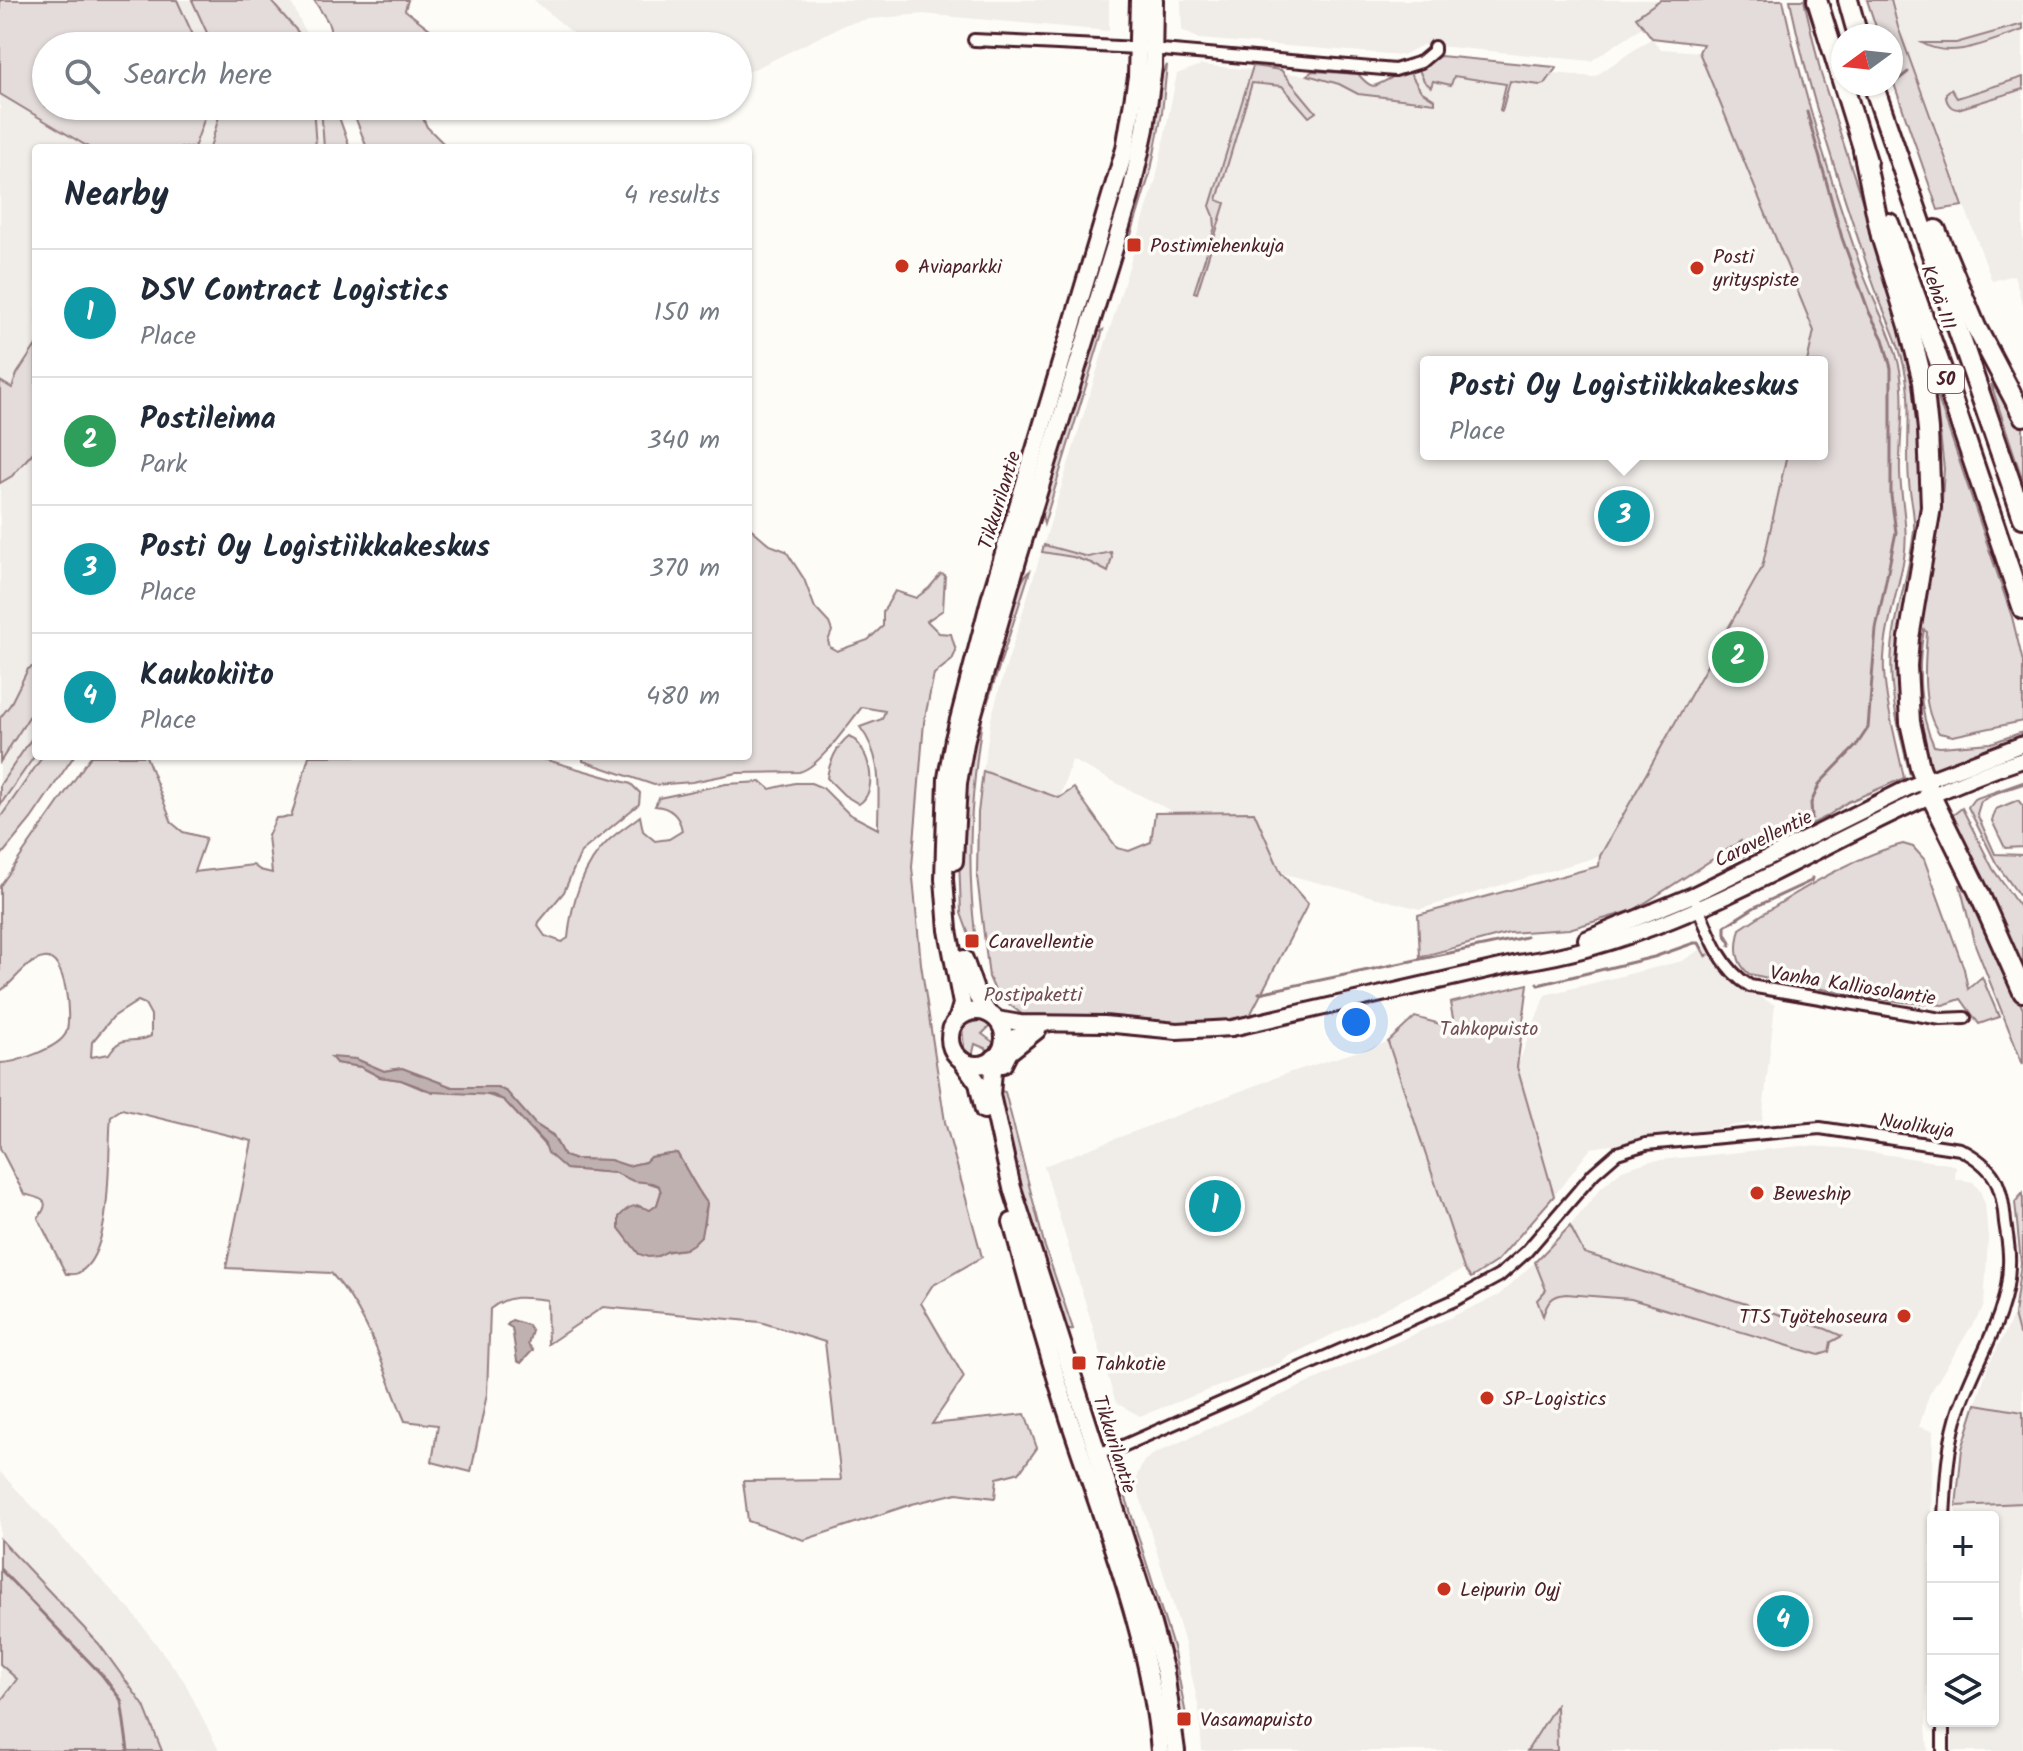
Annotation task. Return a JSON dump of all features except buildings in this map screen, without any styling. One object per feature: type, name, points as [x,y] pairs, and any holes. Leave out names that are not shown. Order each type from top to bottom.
[{"type":"highway","name":"Kehä III","points":[[1817,0],[1863,150],[1948,386],[2023,609]]},
{"type":"highway","points":[[1848,0],[1855,24]]},
{"type":"highway","name":"Kehä III","points":[[1877,96],[2023,518]]},
{"type":"highway","points":[[1863,150],[1881,236],[1923,382],[1928,430],[1931,507],[1907,666],[1910,722],[1928,788],[2023,992]]},
{"type":"highway","points":[[1900,164],[1933,223],[1976,327],[2023,416]]},
{"type":"main road","name":"Tikkurilantie","points":[[992,1016],[977,996],[965,967],[954,879],[958,783],[966,738],[1015,567],[1130,197],[1145,129],[1146,49],[1139,0]]},
{"type":"main road","name":"Tikkurilantie","points":[[958,1018],[962,1004],[948,930],[944,879],[947,778],[954,739],[994,587],[1122,163],[1154,0]]},
{"type":"main road","name":"Caravellentie","points":[[992,1016],[1020,1023],[1076,1022],[1177,1031],[1232,1028],[1547,959],[1649,930],[1696,902],[2023,744]]},
{"type":"main road","name":"Caravellentie","points":[[1928,788],[1956,784],[2023,760]]},
{"type":"main road","points":[[971,1011],[992,1016],[1003,1030],[998,1052],[979,1065],[963,1062],[953,1052],[950,1043],[950,1033],[958,1018],[971,1011]]},
{"type":"main road","name":"Caravellentie","points":[[998,1052],[1014,1037],[1076,1022]]},
{"type":"main road","points":[[991,1095],[1009,1052],[1037,1030]]},
{"type":"main road","name":"Tikkurilantie","points":[[998,1052],[991,1095],[1012,1188],[1137,1618],[1150,1671],[1160,1751]]},
{"type":"main road","name":"Tikkurilantie","points":[[963,1062],[978,1083],[1027,1281],[1165,1672],[1176,1751]]},
{"type":"street","points":[[974,40],[1146,49],[1395,70],[1421,62],[1434,51],[1434,47]]},
{"type":"street","name":"Vanha Kalliosolantie","points":[[1696,902],[1720,956],[1731,972],[1750,986],[1941,1019],[1965,1018]]},
{"type":"street","name":"Nuolikuja","points":[[1090,1456],[1123,1446],[1441,1306],[1499,1276],[1526,1252],[1594,1173],[1617,1153],[1646,1144],[1820,1128],[1960,1149],[1978,1158],[1990,1170],[2003,1200],[2008,1275],[2003,1303],[1969,1380],[1956,1420],[1949,1448],[1944,1511]]},
{"type":"street","points":[[1943,1727],[1943,1751]]},
{"type":"shaded area","points":[[0,0],[290,0],[305,32],[32,32],[32,120],[322,120],[324,144],[32,144],[32,760],[39,760],[0,816]]},
{"type":"shaded area","points":[[534,0],[1109,0],[1109,31],[923,14],[869,19],[846,24],[752,70],[752,32],[572,32]]},
{"type":"shaded area","points":[[1181,0],[1660,0],[1636,17],[1642,27],[1591,61],[1423,45],[1402,55],[1199,39],[1182,30]]},
{"type":"shaded area","points":[[1893,0],[2023,0],[2023,305],[2014,275],[1992,281],[1903,37],[1903,24],[1899,24]]},
{"type":"shaded area","points":[[1652,38],[1660,49],[1699,52],[1814,332],[1808,356],[1420,356],[1420,460],[1786,460],[1762,568],[1600,856],[1420,909],[1281,873],[1254,812],[1177,814],[1072,760],[1060,798],[983,771],[991,719],[1002,680],[1156,179],[1177,74],[1201,65],[1357,80],[1360,88],[1383,90],[1389,82],[1449,63],[1594,77]]},
{"type":"shaded area","points":[[1708,945],[1727,975],[1742,988],[1775,1005],[1762,1121],[1591,1148],[1554,1196],[1517,1067],[1545,995],[1682,961]]},
{"type":"shaded area","points":[[1388,1042],[1464,1269],[1280,1363],[1140,1416],[1120,1405],[1115,1400],[1044,1166],[1288,1073]]},
{"type":"shaded area","points":[[331,1057],[356,1059],[384,1071],[402,1068],[452,1087],[497,1087],[507,1092],[535,1124],[553,1136],[564,1156],[573,1159],[610,1160],[628,1166],[645,1162],[650,1157],[677,1153],[707,1203],[701,1236],[685,1249],[658,1256],[639,1254],[619,1228],[619,1217],[633,1206],[650,1210],[657,1205],[661,1192],[659,1186],[633,1181],[616,1173],[566,1169],[548,1153],[545,1144],[504,1100],[493,1095],[433,1092],[401,1080],[380,1077],[361,1067],[336,1063]]},
{"type":"shaded area","points":[[1802,1146],[1843,1148],[1949,1164],[1956,1167],[1955,1179],[1973,1182],[1980,1191],[1985,1204],[1988,1238],[1984,1306],[1929,1395],[1919,1427],[1933,1431],[1931,1511],[1927,1511],[1928,1751],[1557,1751],[1555,1707],[1527,1751],[1202,1751],[1199,1709],[1184,1640],[1137,1487],[1137,1475],[1144,1461],[1499,1295],[1557,1242],[1601,1188],[1622,1170],[1650,1161]]},
{"type":"shaded area","points":[[2014,1315],[2018,1334],[2023,1337],[2023,1412],[1976,1404],[1988,1366]]},
{"type":"shaded area","points":[[512,1320],[528,1325],[532,1331],[528,1344],[533,1350],[521,1363],[517,1361],[512,1328],[507,1325]]},
{"type":"shaded area","points":[[0,1472],[132,1612],[184,1681],[219,1751],[0,1751]]},
{"type":"shaded area","points":[[2023,1503],[2023,1751],[1952,1751],[1952,1727],[1999,1727],[1999,1511],[1956,1511],[1956,1506]]},
{"type":"green space","points":[[0,0],[177,0],[192,32],[32,32],[32,113],[0,94]]},
{"type":"green space","points":[[192,0],[270,0],[298,32],[207,32]]},
{"type":"green space","points":[[314,0],[408,0],[405,10],[431,30],[331,32]]},
{"type":"green space","points":[[1660,0],[1783,0],[1828,169],[1900,370],[1900,473],[1905,547],[1888,629],[1884,671],[1889,711],[1904,778],[1848,802],[1826,817],[1744,856],[1741,841],[1634,910],[1569,929],[1509,933],[1420,957],[1418,915],[1599,866],[1600,856],[1762,568],[1786,460],[1828,460],[1828,356],[1808,356],[1814,331],[1699,52],[1703,44],[1652,38],[1636,17]]},
{"type":"green space","points":[[1790,0],[1804,0],[1821,74],[1893,296],[1917,385],[1923,515],[1898,650],[1897,685],[1910,775],[1896,713],[1891,665],[1914,529],[1908,469],[1909,408],[1905,370],[1826,142]]},
{"type":"green space","points":[[1867,0],[1891,0],[1897,24],[1875,24]]},
{"type":"green space","points":[[2023,24],[2023,30],[1972,47],[1946,50],[1922,43],[1956,43]]},
{"type":"green space","points":[[1903,41],[1963,206],[1938,210],[1898,96],[1903,96]]},
{"type":"green space","points":[[1440,56],[1556,68],[1545,84],[1510,81],[1502,111],[1506,84],[1454,76],[1451,85],[1433,81],[1431,87],[1424,81],[1419,70]]},
{"type":"green space","points":[[1167,65],[1151,170],[1131,235],[1127,234],[1158,106],[1162,74]]},
{"type":"green space","points":[[1253,66],[1281,70],[1316,112],[1309,117],[1282,86],[1252,83],[1217,200],[1225,203],[1197,293],[1194,292],[1215,227],[1210,206]]},
{"type":"green space","points":[[1313,71],[1358,74],[1373,86],[1410,73],[1421,91],[1435,103],[1358,94],[1339,84],[1307,75]]},
{"type":"green space","points":[[2023,77],[2023,89],[1958,109],[1950,106],[1946,99],[1946,93],[1951,89],[1957,98]]},
{"type":"green space","points":[[43,120],[204,120],[195,144],[83,144]]},
{"type":"green space","points":[[218,120],[314,120],[316,144],[211,144]]},
{"type":"green space","points":[[322,120],[340,120],[349,144],[324,144]]},
{"type":"green space","points":[[356,120],[424,120],[444,144],[365,144]]},
{"type":"green space","points":[[1103,330],[1044,524],[1040,506],[1093,336]]},
{"type":"green space","points":[[32,351],[32,454],[12,476],[0,483],[0,381],[12,388]]},
{"type":"green space","points":[[1991,384],[2023,428],[2023,481]]},
{"type":"green space","points":[[1935,389],[2012,617],[2023,662],[2023,721],[1953,736],[1939,733],[1926,698],[1927,632],[1924,630],[1920,674],[1925,719],[1934,746],[1991,743],[2023,732],[2023,737],[1934,771],[1925,755],[1914,695],[1916,640],[1941,515],[1944,469]]},
{"type":"green space","points":[[752,529],[770,545],[786,551],[804,579],[815,608],[829,623],[832,631],[828,641],[830,647],[837,651],[868,640],[883,626],[883,612],[895,591],[916,598],[941,574],[945,575],[943,610],[927,621],[939,633],[951,634],[956,651],[952,660],[934,674],[924,722],[912,867],[921,964],[945,1122],[982,1257],[932,1286],[921,1303],[964,1377],[932,1424],[1025,1414],[1037,1448],[1020,1472],[997,1478],[995,1498],[957,1493],[912,1504],[804,1540],[748,1521],[743,1481],[841,1480],[825,1342],[760,1322],[603,1307],[548,1344],[547,1300],[531,1298],[511,1299],[490,1309],[487,1394],[471,1472],[432,1462],[438,1425],[405,1421],[366,1325],[331,1273],[226,1268],[252,1141],[122,1109],[111,1116],[107,1200],[98,1246],[90,1262],[78,1273],[66,1274],[38,1218],[45,1203],[24,1194],[0,1148],[0,1063],[36,1054],[62,1039],[68,1025],[66,988],[58,966],[52,959],[44,958],[31,963],[0,991],[0,886],[88,760],[148,760],[172,823],[183,832],[206,838],[194,872],[253,865],[272,873],[268,836],[276,818],[291,817],[308,760],[547,760],[631,784],[640,793],[639,804],[581,852],[564,892],[539,922],[538,926],[545,936],[562,942],[568,938],[575,898],[585,873],[609,840],[640,816],[643,831],[655,841],[669,839],[682,831],[673,813],[655,806],[659,798],[726,784],[762,782],[770,789],[811,783],[823,788],[849,814],[878,829],[876,763],[868,739],[860,727],[882,719],[885,711],[862,707],[824,754],[799,772],[737,773],[692,782],[654,785],[583,761],[752,760]],"holes":[[[138,1001],[145,1004],[151,1015],[151,1036],[123,1041],[109,1054],[91,1057],[92,1042],[113,1017]],[[356,1059],[384,1071],[402,1068],[452,1087],[497,1087],[507,1092],[535,1124],[553,1135],[564,1156],[573,1159],[610,1160],[628,1166],[645,1162],[651,1157],[677,1153],[707,1203],[705,1222],[685,1249],[639,1254],[619,1228],[637,1205],[650,1211],[657,1205],[661,1192],[659,1186],[616,1173],[566,1169],[504,1100],[484,1094],[422,1089],[401,1080],[380,1077],[361,1067],[336,1063]]]},
{"type":"green space","points":[[1044,545],[1088,557],[1111,552],[1108,572],[1073,557],[1042,552]]},
{"type":"green space","points":[[1030,571],[988,701],[985,697],[1004,629],[1017,591]]},
{"type":"green space","points":[[32,667],[32,712],[0,762],[0,718]]},
{"type":"green space","points":[[982,720],[971,827],[975,934],[969,935],[961,913],[959,856],[967,755]]},
{"type":"green space","points":[[849,736],[862,749],[869,769],[869,789],[859,804],[844,795],[827,778],[834,755]]},
{"type":"green space","points":[[32,738],[32,760],[0,805],[0,785]]},
{"type":"green space","points":[[40,760],[71,760],[31,819],[0,857],[0,818]]},
{"type":"green space","name":"Postipaketti","points":[[983,771],[1059,798],[1074,788],[1117,848],[1129,851],[1151,842],[1155,813],[1254,812],[1281,873],[1308,904],[1249,1017],[1213,1023],[1168,1024],[1098,1016],[1027,1018],[997,995],[989,977],[977,876],[978,813]]},
{"type":"green space","points":[[2023,782],[1981,801],[1977,814],[1995,854],[2023,855],[2023,901],[1996,863],[1968,807],[1974,799]]},
{"type":"green space","points":[[2018,800],[2023,806],[2023,847],[2005,848],[1992,821],[1996,809]]},
{"type":"green space","points":[[1962,808],[1993,869],[2023,912],[2023,978],[1949,818]]},
{"type":"green space","points":[[1903,844],[1913,847],[1924,859],[1964,969],[1968,989],[1982,977],[1999,1017],[1979,1024],[1961,999],[1943,1005],[1903,1002],[1749,974],[1744,969],[1737,954],[1740,929],[1840,869]]},
{"type":"green space","points":[[1965,883],[2023,1009],[2023,1065],[1974,942],[1960,885]]},
{"type":"green space","name":"Tahkopuisto","points":[[1528,984],[1517,1067],[1554,1196],[1497,1261],[1471,1278],[1464,1269],[1388,1042],[1415,1017],[1455,1028],[1450,1003]]},
{"type":"green space","points":[[983,1020],[991,1025],[982,1034],[996,1041],[988,1053],[987,1049],[975,1044],[972,1057],[964,1048],[962,1025]]},
{"type":"green space","points":[[1005,1092],[1045,1247],[1073,1329],[1062,1332],[1010,1165],[996,1094]]},
{"type":"green space","points":[[2023,1193],[2023,1337],[2019,1334],[2014,1315],[2021,1263],[2015,1202]]},
{"type":"green space","points":[[1570,1226],[1584,1253],[1842,1336],[1831,1342],[1829,1352],[1819,1355],[1631,1299],[1566,1294],[1550,1300],[1543,1316],[1537,1300],[1546,1290],[1535,1262]]},
{"type":"green space","points":[[1976,1404],[2023,1412],[2023,1503],[1956,1506],[1962,1449]]},
{"type":"green space","points":[[1122,1485],[1173,1647],[1186,1715],[1181,1715],[1113,1487]]},
{"type":"green space","points":[[0,1539],[99,1644],[144,1706],[162,1751],[0,1751],[0,1702],[17,1679],[0,1664]]},
{"type":"green space","points":[[1556,1705],[1557,1751],[1527,1751]]},
{"type":"waterway","points":[[1903,76],[1908,72]]},
{"type":"waterway","points":[[1807,112],[1842,238],[1869,312],[1883,339],[1891,368],[1891,496],[1896,532],[1876,629],[1868,728],[1856,746],[1820,783],[1811,803],[1812,818]]},
{"type":"waterway","points":[[1730,945],[1725,926],[1812,878]]},
{"type":"waterway","points":[[1259,993],[1526,937]]},
{"type":"waterway","points":[[1537,983],[1654,957],[1694,943],[1699,943],[1708,955]]},
{"type":"waterway","points":[[0,1569],[102,1675],[121,1700],[128,1751]]},
{"type":"place","name":"Postimiehenkuja","points":[[1134,245]]},
{"type":"place","name":"Aviaparkki","points":[[902,266]]},
{"type":"place","name":"Posti yrityspiste","points":[[1697,268]]},
{"type":"place","name":"Posti Oy Logistiikkakeskus","points":[[1624,516]]},
{"type":"place","name":"Postileima","points":[[1738,657]]},
{"type":"place","name":"Caravellentie","points":[[972,941]]},
{"type":"place","name":"Beweship","points":[[1757,1193]]},
{"type":"place","name":"DSV Contract Logistics","points":[[1215,1206]]},
{"type":"place","name":"TTS Työtehoseura","points":[[1904,1316]]},
{"type":"place","name":"Tahkotie","points":[[1079,1363]]},
{"type":"place","name":"SP-Logistics","points":[[1487,1398]]},
{"type":"place","name":"Leipurin Oyj","points":[[1444,1589]]},
{"type":"place","name":"Kaukokiito","points":[[1783,1621]]},
{"type":"place","name":"Vasamapuisto","points":[[1184,1719]]}]
